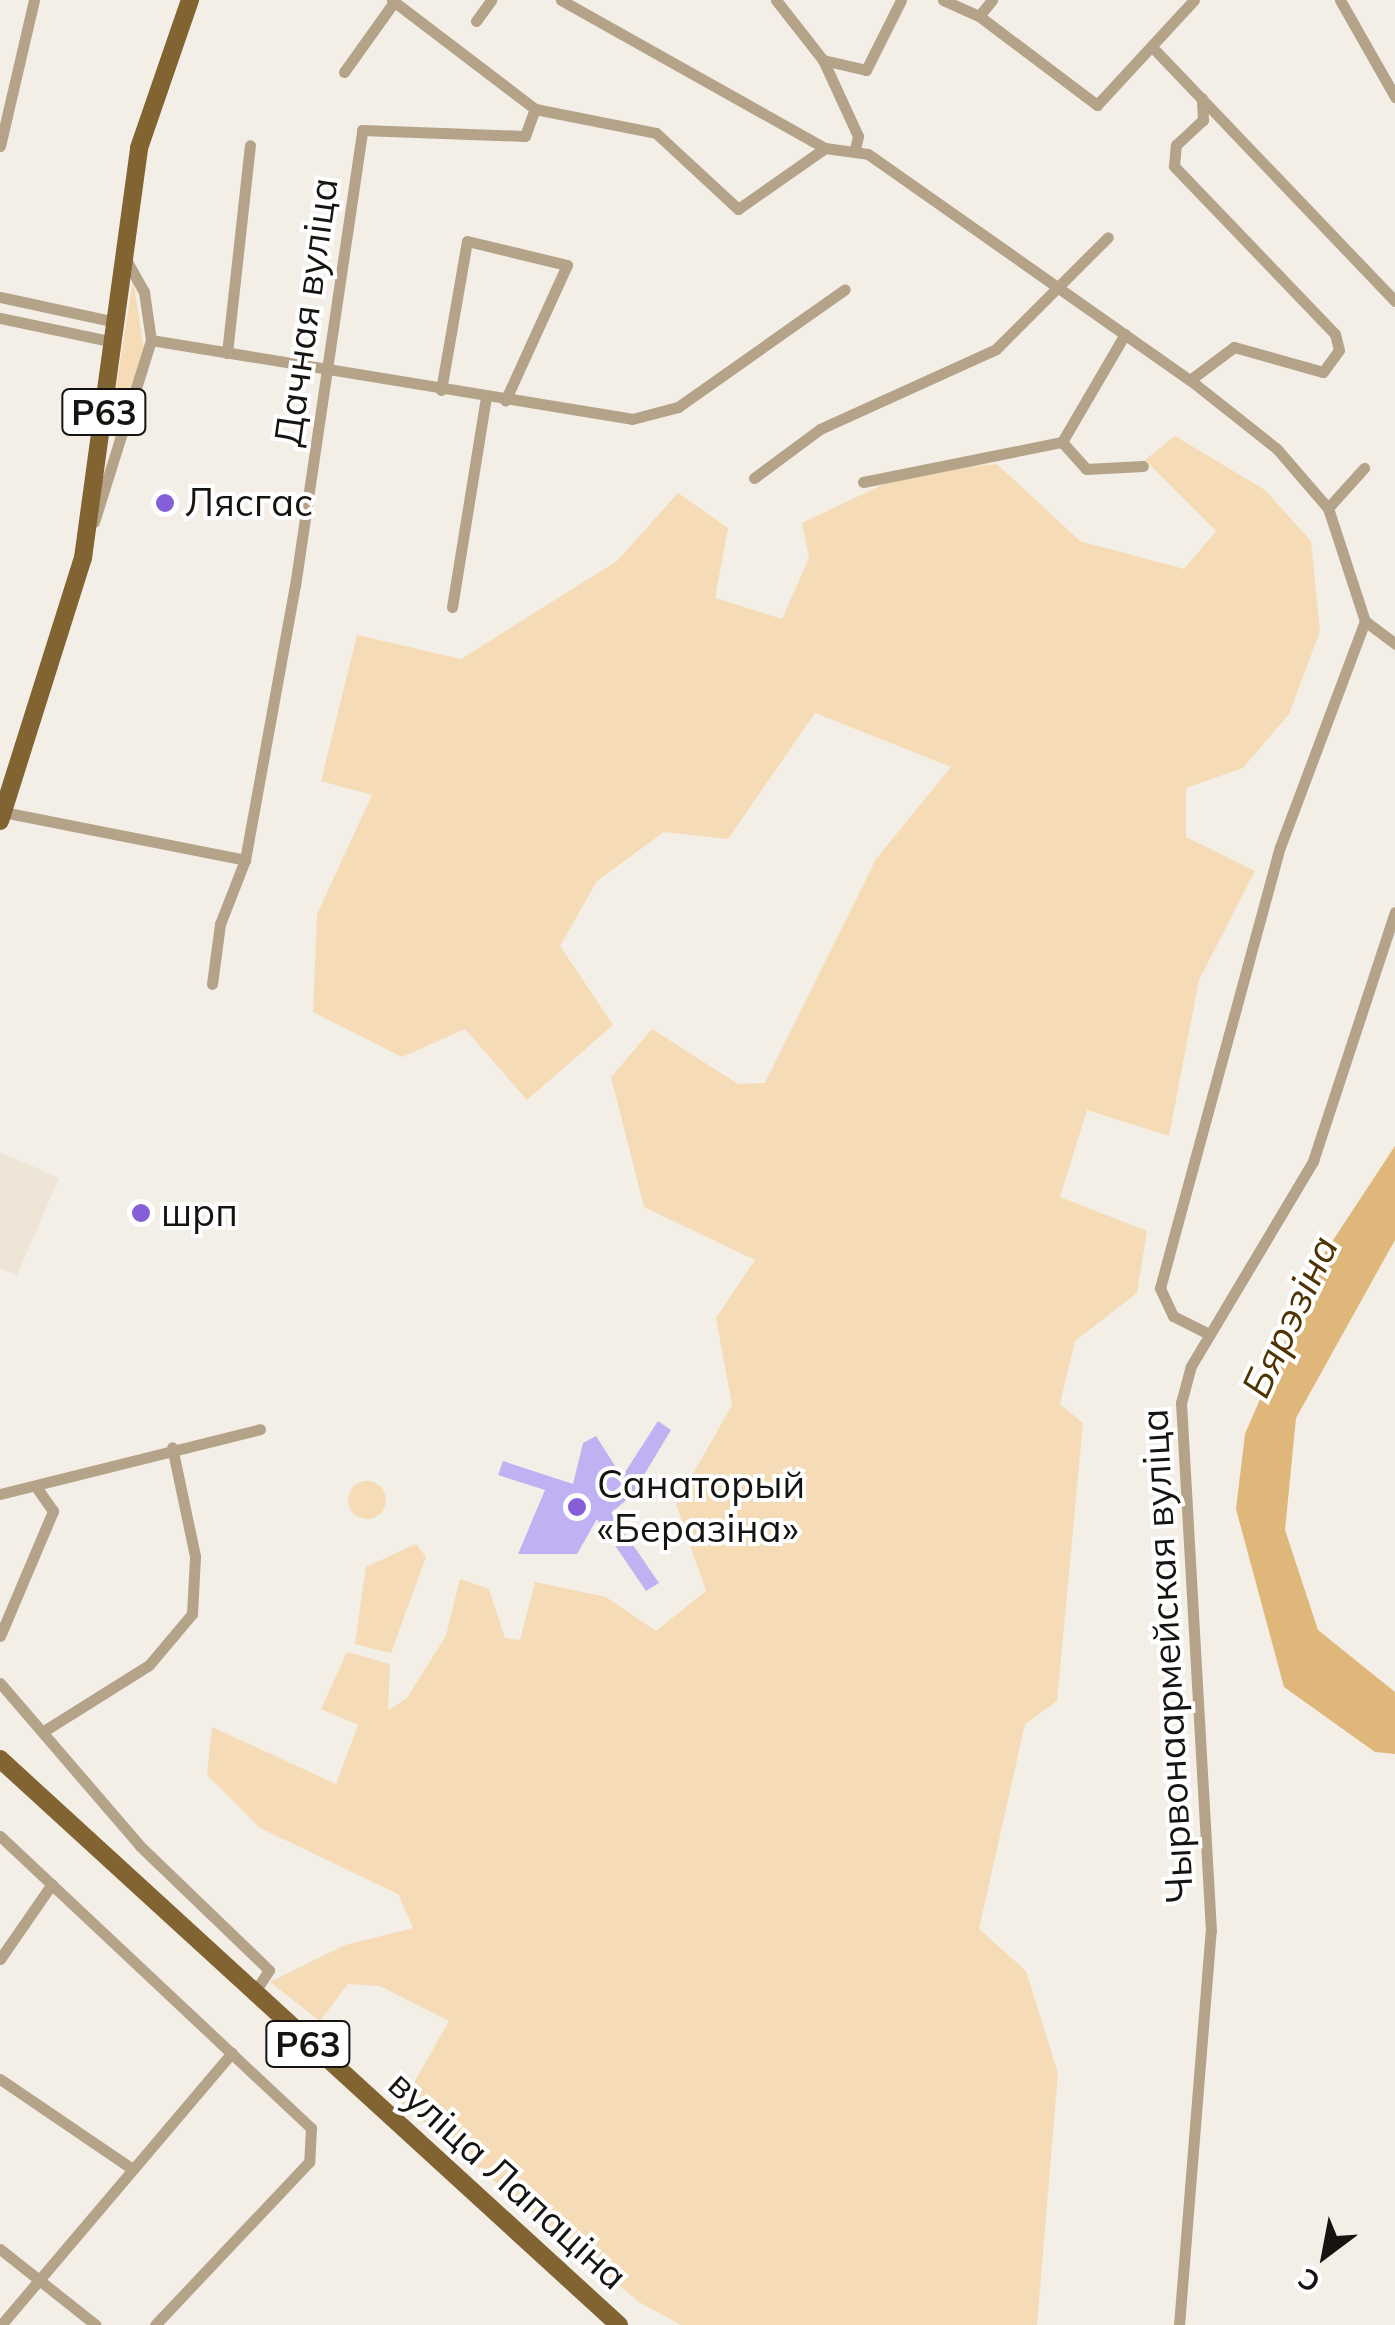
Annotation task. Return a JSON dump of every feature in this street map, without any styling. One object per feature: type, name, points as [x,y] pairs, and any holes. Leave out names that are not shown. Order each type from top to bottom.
[{"type":"main road","name":"Р63","points":[[2,817],[88,539],[124,256],[149,105],[190,0]]},
{"type":"main road","name":"вуліца Лапаціна","points":[[0,1758],[252,1995],[619,2325]]},
{"type":"street","points":[[476,22],[490,0]]},
{"type":"street","points":[[561,0],[824,148],[855,149],[1056,280],[1190,380],[1277,449],[1328,508],[1364,621],[1395,644]]},
{"type":"street","points":[[823,60],[866,70],[901,0]]},
{"type":"street","points":[[943,0],[979,16],[1098,105],[1156,50],[1194,0]]},
{"type":"street","points":[[979,16],[992,0]]},
{"type":"street","points":[[1340,0],[1395,97]]},
{"type":"street","points":[[344,72],[393,1],[535,110],[656,133],[738,209],[824,148]]},
{"type":"street","points":[[778,1],[823,60],[858,136],[855,149]]},
{"type":"street","points":[[0,146],[30,2]]},
{"type":"street","points":[[1156,50],[1395,301]]},
{"type":"street","points":[[1190,380],[1234,347],[1323,372],[1339,350],[1334,334],[1174,166],[1176,145],[1203,120],[1202,98]]},
{"type":"street","name":"Дачная вуліца","points":[[212,984],[220,924],[245,860],[330,372],[362,130],[525,136],[535,110]]},
{"type":"street","points":[[227,354],[250,145]]},
{"type":"street","points":[[754,478],[820,429],[996,349],[1056,280],[1108,237]]},
{"type":"street","points":[[441,390],[467,242],[567,265],[505,401]]},
{"type":"street","points":[[88,539],[151,340],[144,292],[124,256]]},
{"type":"street","points":[[151,340],[632,419],[678,407],[845,288]]},
{"type":"street","points":[[0,297],[116,322]]},
{"type":"street","points":[[0,318],[114,342]]},
{"type":"street","points":[[863,482],[1062,442],[1125,334]]},
{"type":"street","points":[[452,607],[486,398]]},
{"type":"street","points":[[1062,442],[1086,470],[1143,466]]},
{"type":"street","points":[[1328,508],[1364,468]]},
{"type":"street","points":[[1209,1334],[1174,1316],[1160,1288],[1280,848],[1364,621]]},
{"type":"street","points":[[2,817],[40,820],[245,860]]},
{"type":"street","name":"Чырвонаармейская вуліца","points":[[1180,2325],[1211,1931],[1180,1403],[1209,1334],[1314,1162],[1395,912]]},
{"type":"street","points":[[0,1494],[172,1447],[260,1429]]},
{"type":"street","points":[[46,1728],[149,1666],[192,1614],[196,1556],[172,1447]]},
{"type":"street","points":[[0,1636],[53,1512],[36,1487]]},
{"type":"street","points":[[0,1683],[46,1728],[140,1846],[270,1970],[252,1995]]},
{"type":"street","points":[[0,1836],[302,2114],[309,2162],[155,2325]]},
{"type":"street","points":[[0,1959],[52,1884]]},
{"type":"street","points":[[1,2325],[128,2166],[232,2052]]},
{"type":"street","points":[[0,2078],[128,2166]]},
{"type":"street","points":[[0,2249],[38,2274],[96,2325]]},
{"type":"shaded area","points":[[133,280],[144,349],[114,443],[116,389]]},
{"type":"shaded area","points":[[1175,436],[1265,490],[1311,541],[1320,631],[1289,714],[1243,768],[1186,788],[1186,837],[1255,871],[1199,980],[1169,1136],[1087,1110],[1060,1197],[1147,1231],[1137,1293],[1075,1341],[1060,1404],[1083,1423],[1057,1701],[1025,1724],[979,1929],[1026,1971],[1058,2073],[1037,2325],[681,2325],[639,2302],[402,2104],[449,2021],[380,1986],[348,1984],[320,2021],[270,1982],[345,1945],[413,1928],[398,1894],[260,1828],[207,1775],[212,1727],[336,1784],[358,1725],[321,1709],[347,1652],[390,1664],[388,1710],[406,1699],[446,1636],[460,1579],[489,1589],[505,1638],[520,1640],[535,1582],[606,1597],[656,1631],[706,1591],[676,1504],[732,1405],[716,1318],[755,1260],[644,1207],[611,1077],[652,1029],[738,1084],[765,1083],[876,859],[951,767],[815,713],[728,839],[664,832],[597,881],[560,946],[613,1025],[527,1100],[465,1029],[402,1057],[313,1012],[317,914],[372,795],[321,781],[357,635],[461,659],[617,561],[678,493],[728,528],[715,598],[782,619],[809,558],[802,523],[907,473],[997,464],[1080,541],[1184,569],[1216,531],[1145,460]]},
{"type":"shaded area","points":[[1395,1146],[1395,1240],[1296,1418],[1285,1530],[1318,1630],[1395,1692],[1395,1754],[1375,1752],[1284,1687],[1236,1509],[1245,1434],[1320,1260]]},
{"type":"shaded area","points":[[0,1152],[59,1178],[17,1275],[0,1268]]},
{"type":"shaded area","points":[[367,1481],[381,1486],[386,1500],[381,1514],[367,1519],[353,1514],[348,1500],[353,1486]]},
{"type":"shaded area","points":[[416,1544],[426,1557],[391,1653],[355,1644],[366,1567]]},
{"type":"building","name":"Санаторый «Беразіна»","points":[[658,1421],[671,1430],[632,1495],[611,1513],[659,1583],[646,1591],[597,1519],[577,1554],[518,1554],[545,1490],[498,1475],[503,1461],[573,1484],[583,1443],[596,1436],[622,1477]]},
{"type":"place","name":"Лясгас","points":[[165,503]]},
{"type":"place","name":"шрп","points":[[141,1213]]},
{"type":"place","name":"Санаторый «Беразіна»","points":[[577,1507]]},
{"type":"water label","name":"Бярэзіна","points":[[1289,1316]]}]
